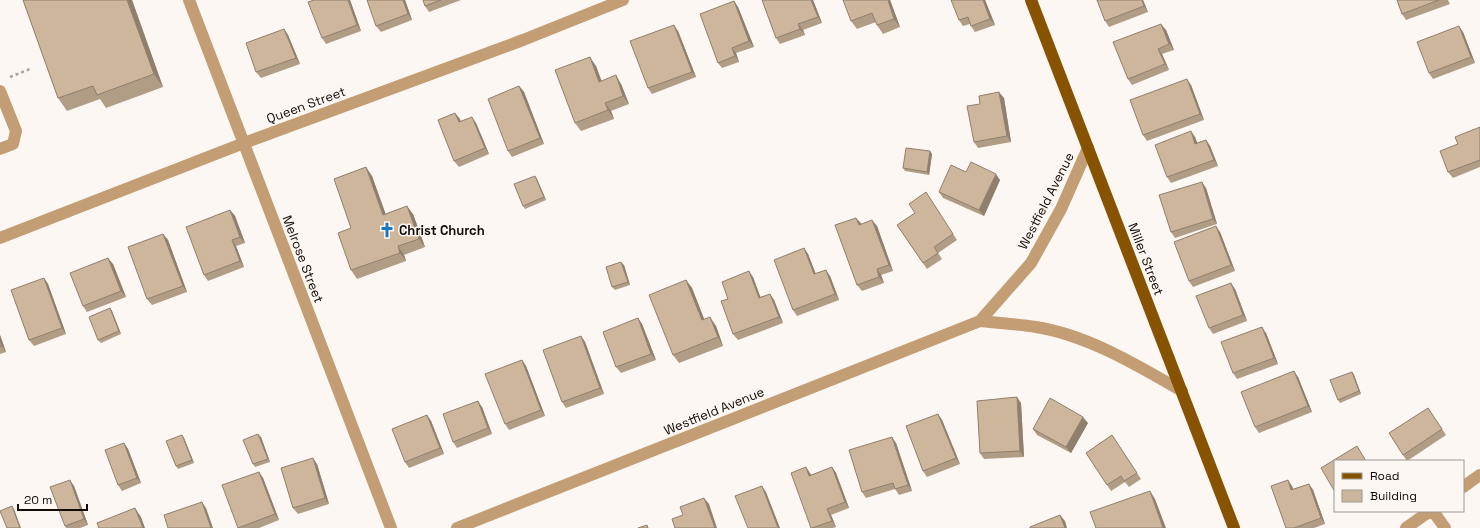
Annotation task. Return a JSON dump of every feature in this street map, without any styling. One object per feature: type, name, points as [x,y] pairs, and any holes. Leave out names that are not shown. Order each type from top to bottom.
[{"type":"main road","name":"Miller Street","points":[[1031,0],[1234,528]]},
{"type":"street","name":"Melrose Street","points":[[189,0],[391,528]]},
{"type":"street","name":"Queen Street","points":[[0,238],[244,143],[523,40],[623,0]]},
{"type":"street","points":[[0,91],[16,131],[13,144],[0,149]]},
{"type":"street","name":"Westfield Avenue","points":[[458,528],[980,321],[1030,263],[1060,209],[1088,148]]},
{"type":"street","name":"Westfield Avenue","points":[[980,321],[1037,327],[1090,342],[1140,366],[1182,391]]},
{"type":"street","points":[[1464,486],[1480,475]]},
{"type":"street","points":[[1406,528],[1429,512]]},
{"type":"street","points":[[1434,512],[1445,528]]},
{"type":"path","points":[[6,78],[30,69]]},
{"type":"building","points":[[23,0],[127,0],[154,74],[97,95],[93,86],[58,98]]},
{"type":"building","points":[[314,0],[348,0],[357,25],[322,38],[308,2]]},
{"type":"building","points":[[367,0],[403,0],[408,14],[376,26]]},
{"type":"building","points":[[423,0],[441,0],[425,6]]},
{"type":"building","points":[[762,0],[811,0],[818,17],[798,24],[800,29],[776,38]]},
{"type":"building","points":[[843,0],[888,0],[894,19],[877,25],[872,13],[851,21]]},
{"type":"building","points":[[951,0],[983,0],[990,19],[971,26],[968,17],[959,20]]},
{"type":"building","points":[[1097,0],[1142,0],[1144,6],[1105,21]]},
{"type":"building","points":[[1397,0],[1439,0],[1402,14]]},
{"type":"building","points":[[734,1],[749,41],[732,48],[735,56],[718,63],[700,14]]},
{"type":"building","points":[[1161,24],[1169,44],[1158,49],[1165,64],[1128,79],[1113,42]]},
{"type":"building","points":[[674,25],[692,72],[648,88],[630,41]]},
{"type":"building","points":[[1459,26],[1471,57],[1429,73],[1417,42]]},
{"type":"building","points":[[284,29],[296,58],[256,72],[246,43]]},
{"type":"building","points":[[590,57],[599,82],[616,75],[623,96],[605,103],[608,110],[575,123],[555,70]]},
{"type":"building","points":[[1187,79],[1200,114],[1143,135],[1130,100]]},
{"type":"building","points":[[519,86],[540,138],[508,151],[488,99]]},
{"type":"building","points":[[999,92],[1007,136],[974,142],[967,106],[980,104],[979,96]]},
{"type":"building","points":[[455,113],[459,122],[472,117],[485,148],[454,161],[438,120]]},
{"type":"building","points":[[1480,127],[1480,160],[1448,172],[1440,151],[1458,144],[1455,137]]},
{"type":"building","points":[[1191,131],[1195,144],[1206,140],[1214,160],[1167,177],[1155,145]]},
{"type":"building","points":[[906,148],[930,151],[927,172],[903,168]]},
{"type":"building","points":[[971,162],[996,174],[979,210],[939,192],[951,165],[966,172]]},
{"type":"building","name":"Christ Church","points":[[366,167],[383,215],[407,206],[419,239],[398,246],[400,253],[351,270],[338,233],[351,228],[334,179]]},
{"type":"building","points":[[535,176],[544,197],[523,206],[514,184]]},
{"type":"building","points":[[1202,182],[1213,219],[1171,232],[1159,195]]},
{"type":"building","points":[[926,192],[953,234],[934,247],[938,253],[923,263],[897,225],[915,213],[909,204]]},
{"type":"building","points":[[230,210],[240,237],[232,240],[240,261],[204,275],[186,227]]},
{"type":"building","points":[[856,218],[859,225],[872,220],[889,265],[877,269],[879,277],[857,285],[835,225]]},
{"type":"building","points":[[1216,226],[1231,265],[1189,281],[1174,242]]},
{"type":"building","points":[[163,234],[183,286],[147,299],[128,247]]},
{"type":"building","points":[[804,248],[814,274],[826,270],[835,294],[793,310],[774,260]]},
{"type":"building","points":[[108,258],[121,291],[83,306],[70,273]]},
{"type":"building","points":[[621,262],[628,282],[612,287],[606,267]]},
{"type":"building","points":[[749,271],[759,298],[770,294],[779,317],[733,334],[721,301],[728,299],[722,282]]},
{"type":"building","points":[[44,278],[62,328],[29,340],[11,290]]},
{"type":"building","points":[[686,280],[702,320],[710,317],[718,337],[673,355],[649,295]]},
{"type":"building","points":[[1231,283],[1243,315],[1209,328],[1196,296]]},
{"type":"building","points":[[110,308],[119,331],[98,340],[89,317]]},
{"type":"building","points":[[638,318],[651,354],[616,367],[603,332]]},
{"type":"building","points":[[1262,327],[1274,358],[1233,373],[1221,342]]},
{"type":"building","points":[[581,336],[600,388],[562,402],[543,350]]},
{"type":"building","points":[[522,360],[541,410],[505,424],[485,374]]},
{"type":"building","points":[[1294,371],[1308,406],[1255,427],[1241,392]]},
{"type":"building","points":[[1352,372],[1359,391],[1338,400],[1330,380]]},
{"type":"building","points":[[1017,397],[1020,451],[980,453],[977,401]]},
{"type":"building","points":[[1050,398],[1083,417],[1066,447],[1033,429]]},
{"type":"building","points":[[478,401],[488,428],[453,442],[443,414]]},
{"type":"building","points":[[1428,408],[1442,429],[1403,455],[1389,433]]},
{"type":"building","points":[[938,414],[956,458],[923,471],[906,426]]},
{"type":"building","points":[[427,415],[440,448],[405,462],[392,429]]},
{"type":"building","points":[[258,434],[268,459],[253,464],[243,440]]},
{"type":"building","points":[[182,435],[192,460],[176,466],[166,441]]},
{"type":"building","points":[[1112,435],[1137,473],[1124,481],[1121,476],[1107,485],[1086,453]]},
{"type":"building","points":[[892,437],[908,485],[895,489],[893,483],[862,492],[849,450]]},
{"type":"building","points":[[124,443],[137,478],[118,485],[105,450]]},
{"type":"building","points":[[1357,446],[1365,460],[1334,460]]},
{"type":"building","points":[[313,458],[325,498],[293,508],[281,468]]},
{"type":"building","points":[[1334,460],[1334,490],[1321,468]]},
{"type":"building","points":[[806,467],[809,476],[832,467],[845,502],[827,509],[832,521],[812,528],[791,473]]},
{"type":"building","points":[[259,472],[275,514],[238,528],[222,485]]},
{"type":"building","points":[[70,480],[84,519],[65,526],[50,487]]},
{"type":"building","points":[[1288,480],[1291,490],[1309,484],[1321,518],[1294,528],[1286,528],[1271,486]]},
{"type":"building","points":[[762,486],[778,528],[748,528],[735,496]]},
{"type":"building","points":[[1150,491],[1163,528],[1096,528],[1090,512]]},
{"type":"building","points":[[704,498],[715,528],[675,528],[672,519],[683,515],[680,507]]},
{"type":"building","points":[[202,502],[211,528],[168,528],[164,515]]},
{"type":"building","points":[[12,506],[20,528],[7,528],[0,511]]},
{"type":"building","points":[[135,508],[143,528],[99,528],[97,523]]},
{"type":"building","points":[[1060,515],[1065,528],[1030,528],[1030,527]]},
{"type":"building","points":[[647,525],[648,528],[638,528]]},
{"type":"place","name":"Christ Church","points":[[387,230]]}]
